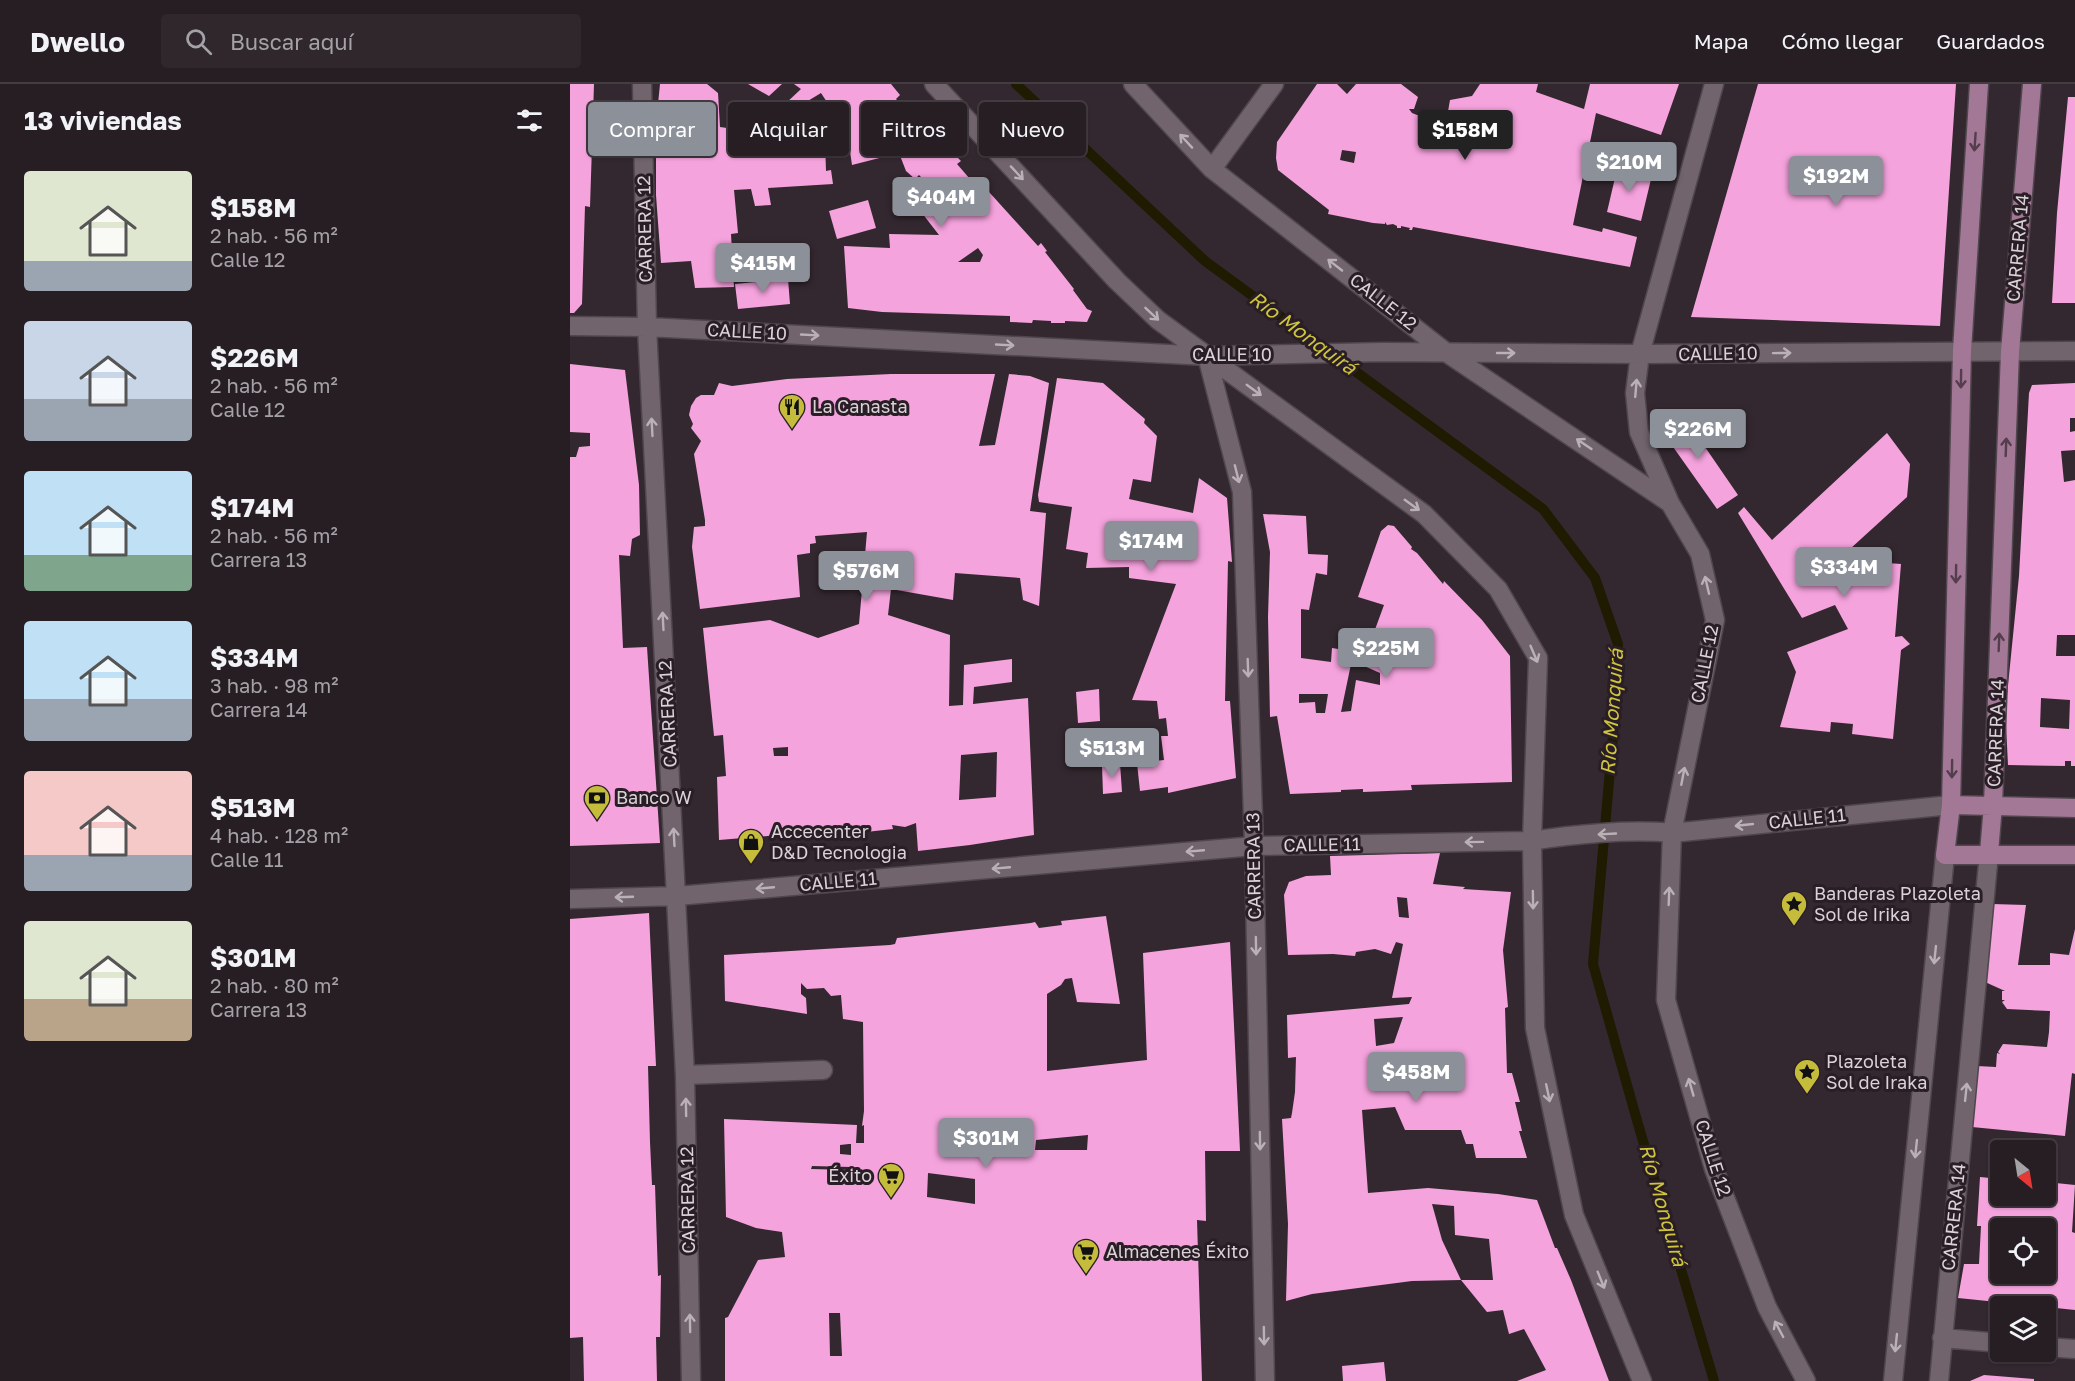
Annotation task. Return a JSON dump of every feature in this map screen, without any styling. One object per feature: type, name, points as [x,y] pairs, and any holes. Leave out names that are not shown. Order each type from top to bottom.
[{"type":"main road","points":[[1978,84],[1962,351],[1951,805],[1945,855],[1989,853],[2075,855]]},
{"type":"main road","name":"CARRERA 14","points":[[1989,853],[1994,805],[2010,352],[2032,84]]},
{"type":"main road","name":"CALLE 11","points":[[1951,805],[2075,808]]},
{"type":"street","name":"CARRERA 12","points":[[642,84],[647,327],[685,1075],[692,1381]]},
{"type":"street","points":[[934,84],[1117,281],[1158,320],[1424,514],[1498,589],[1538,658],[1532,841],[1534,1028],[1574,1215],[1642,1381]]},
{"type":"street","name":"CALLE 12","points":[[1133,84],[1212,169],[1448,353],[1670,502],[1700,554],[1715,620],[1664,832],[1666,1000],[1714,1169],[1767,1307],[1806,1381]]},
{"type":"street","points":[[1212,169],[1274,84]]},
{"type":"street","points":[[1670,502],[1638,432],[1635,393],[1640,354],[1714,84]]},
{"type":"street","name":"CALLE 10","points":[[570,326],[647,327],[1207,356],[1383,351],[1640,354],[2075,351]]},
{"type":"street","name":"CARRERA 13","points":[[1207,356],[1242,492],[1254,846],[1265,1381]]},
{"type":"street","name":"CALLE 11","points":[[570,899],[677,896],[1254,846],[1532,841],[1558,837],[1664,832],[1951,805]]},
{"type":"street","name":"CARRERA 14","points":[[1939,1381],[1989,853]]},
{"type":"street","points":[[1893,1381],[1945,855]]},
{"type":"street","points":[[685,1075],[823,1070]]},
{"type":"street","points":[[1942,1338],[1990,1342]]},
{"type":"street","points":[[2056,1348],[2075,1349]]},
{"type":"building","points":[[570,84],[594,84],[593,102],[588,102],[588,156],[592,156],[590,207],[585,206],[582,304],[574,313],[570,313]]},
{"type":"building","points":[[660,84],[707,84],[718,93],[720,127],[728,128],[728,156],[825,156],[826,171],[831,170],[833,184],[768,188],[771,205],[755,206],[751,189],[734,190],[738,233],[731,234],[734,287],[695,288],[691,261],[661,263],[656,195],[656,156],[716,156],[716,102],[658,102]]},
{"type":"building","points":[[748,84],[782,84],[769,96]]},
{"type":"building","points":[[794,84],[891,84],[900,95],[896,99],[899,102],[861,102],[861,156],[887,156],[852,165],[849,144],[849,102],[827,102],[821,93],[806,102],[787,102],[801,89]]},
{"type":"building","points":[[1317,84],[1337,84],[1347,94],[1356,84],[1401,84],[1418,97],[1414,109],[1409,109],[1412,113],[1440,124],[1441,119],[1447,117],[1450,100],[1472,96],[1480,84],[1538,84],[1536,92],[1584,109],[1590,84],[1679,84],[1661,135],[1596,113],[1573,225],[1602,232],[1603,228],[1637,237],[1630,267],[1413,227],[1412,230],[1401,226],[1397,228],[1385,222],[1385,224],[1373,223],[1328,214],[1329,210],[1278,170],[1277,142]],"holes":[[[1342,150],[1356,152],[1354,163],[1340,160]]]},
{"type":"building","points":[[1758,84],[1956,84],[1940,326],[1691,317]]},
{"type":"building","points":[[2068,97],[2075,97],[2075,303],[2052,303],[2057,213]]},
{"type":"building","points":[[900,156],[956,156],[961,161],[957,164],[976,186],[980,182],[1038,246],[1041,243],[1047,251],[1045,252],[1087,309],[1092,311],[1087,322],[1051,323],[1051,321],[1033,320],[1032,323],[1010,322],[1010,316],[882,312],[848,308],[844,246],[890,248],[889,234],[939,235],[908,195],[926,182],[919,175],[915,179],[906,171]],"holes":[[[978,248],[983,255],[980,262],[958,262]]]},
{"type":"building","points":[[1618,165],[1652,175],[1641,221],[1607,212]]},
{"type":"building","points":[[868,200],[876,228],[837,239],[829,211]]},
{"type":"building","points":[[788,279],[790,304],[738,309],[735,284]]},
{"type":"building","points":[[570,364],[625,370],[639,485],[640,535],[632,539],[630,556],[619,555],[623,648],[647,647],[660,843],[570,846],[570,457],[576,457],[579,447],[590,446],[590,433],[570,432]]},
{"type":"building","points":[[891,374],[995,374],[979,446],[995,445],[1009,374],[1030,376],[1049,383],[1030,511],[1046,513],[1039,606],[1023,600],[1020,578],[955,573],[953,600],[891,589],[888,615],[950,635],[949,706],[963,705],[964,665],[1012,659],[1012,682],[974,687],[973,704],[1028,698],[1034,835],[918,851],[916,823],[905,827],[892,825],[893,829],[839,835],[838,830],[719,840],[717,777],[726,776],[723,735],[714,736],[703,628],[770,620],[818,638],[859,624],[867,532],[815,536],[816,543],[810,544],[810,553],[797,555],[800,597],[700,609],[692,547],[694,527],[705,526],[705,520],[694,454],[701,441],[691,428],[693,424],[689,415],[691,406],[701,395],[714,395],[719,383],[732,386],[787,379]],"holes":[[[788,747],[788,756],[774,756],[773,748]],[[997,752],[996,797],[959,800],[961,755]]]},
{"type":"building","points":[[1057,378],[1103,383],[1145,419],[1144,423],[1157,436],[1151,482],[1133,479],[1129,499],[1193,513],[1199,478],[1227,498],[1232,562],[1228,561],[1225,701],[1230,701],[1236,778],[1168,793],[1168,787],[1140,791],[1137,763],[1164,760],[1161,736],[1168,736],[1166,718],[1159,719],[1157,701],[1132,700],[1176,584],[1129,578],[1129,567],[1086,568],[1088,553],[1066,549],[1072,507],[1039,502],[1038,495]]},
{"type":"building","points":[[2075,383],[2075,418],[2070,418],[2070,432],[2075,431],[2075,450],[2061,451],[2064,482],[2075,480],[2075,635],[2057,635],[2056,656],[2075,656],[2075,766],[2071,766],[2071,761],[2065,761],[2065,766],[2008,765],[2006,725],[2004,725],[2019,576],[2029,393],[2032,385]],"holes":[[[2041,698],[2070,700],[2069,729],[2040,727]]]},
{"type":"building","points":[[1681,412],[1738,495],[1717,509],[1659,427]]},
{"type":"building","points":[[1887,433],[1910,464],[1907,497],[1850,549],[1847,560],[1901,564],[1895,637],[1902,636],[1910,644],[1901,650],[1893,739],[1852,734],[1853,724],[1831,722],[1830,732],[1780,727],[1796,672],[1787,652],[1848,629],[1835,605],[1802,618],[1738,513],[1744,507],[1772,540]]},
{"type":"building","points":[[1263,514],[1306,516],[1308,554],[1328,555],[1327,575],[1316,573],[1309,610],[1301,609],[1301,658],[1331,662],[1332,648],[1351,651],[1351,664],[1341,712],[1351,711],[1356,680],[1380,685],[1380,673],[1362,665],[1384,605],[1358,597],[1381,531],[1388,525],[1394,526],[1412,547],[1411,549],[1443,584],[1444,581],[1482,620],[1510,656],[1512,782],[1411,785],[1412,790],[1363,792],[1363,789],[1290,794],[1277,716],[1270,717],[1268,617],[1270,552]],"holes":[[[1299,694],[1328,694],[1325,713],[1316,713],[1315,702],[1299,703]]]},
{"type":"building","points":[[1099,689],[1100,721],[1078,723],[1076,692]]},
{"type":"building","points":[[1120,763],[1122,792],[1103,794],[1102,765]]},
{"type":"building","points":[[1440,853],[1433,884],[1465,887],[1463,889],[1511,892],[1503,950],[1508,1007],[1505,1008],[1507,1073],[1512,1073],[1520,1102],[1515,1102],[1522,1131],[1519,1131],[1527,1158],[1476,1158],[1473,1144],[1466,1144],[1461,1130],[1405,1130],[1395,1107],[1362,1110],[1368,1193],[1428,1188],[1537,1200],[1555,1248],[1571,1280],[1609,1381],[1517,1381],[1546,1370],[1524,1329],[1509,1334],[1503,1310],[1487,1312],[1461,1280],[1412,1281],[1312,1294],[1286,1301],[1288,1224],[1282,1119],[1291,1118],[1295,1092],[1296,1057],[1288,1058],[1287,1015],[1409,1004],[1412,997],[1392,998],[1403,944],[1396,942],[1391,954],[1375,949],[1356,952],[1355,956],[1288,955],[1284,895],[1289,882],[1306,876],[1331,875],[1330,856]],"holes":[[[1397,897],[1407,898],[1409,918],[1399,917]],[[1403,1017],[1394,1043],[1376,1046],[1374,1019]],[[1432,1204],[1454,1206],[1455,1235],[1489,1239],[1493,1280],[1461,1280],[1442,1240]]]},
{"type":"building","points":[[1992,904],[2026,905],[2018,965],[2050,965],[2050,953],[2069,955],[2075,929],[2075,1074],[2072,1073],[2065,1136],[1972,1127],[1977,1066],[1996,1067],[1997,1053],[2000,1054],[1998,1052],[2003,1044],[2047,1047],[2049,1032],[2050,1011],[2007,1009],[2002,1002],[2005,1000],[2002,1000],[2002,991],[2005,991],[1985,982]]},
{"type":"building","points":[[649,913],[656,1066],[648,1066],[650,1142],[652,1185],[655,1185],[658,1276],[661,1275],[660,1337],[656,1337],[657,1381],[584,1381],[583,1337],[570,1338],[570,919]]},
{"type":"building","points":[[1106,916],[1120,1004],[1077,1002],[1072,978],[1065,979],[1061,985],[1047,994],[1047,1071],[1147,1060],[1143,953],[1230,942],[1240,1151],[1205,1151],[1206,1221],[1197,1220],[1202,1381],[725,1381],[725,1318],[728,1317],[758,1260],[785,1257],[782,1232],[756,1228],[726,1217],[724,1119],[857,1125],[856,1143],[864,1143],[864,1125],[862,1126],[864,1111],[863,1022],[843,1019],[841,995],[831,996],[824,988],[807,989],[801,983],[801,994],[806,998],[807,1014],[725,1001],[724,955],[890,945],[895,944],[897,938],[1035,922],[1039,928],[1062,925],[1061,921]],"holes":[[[1088,1135],[1087,1150],[1035,1150],[1036,1140]],[[851,1144],[851,1155],[840,1154],[840,1145]],[[812,1166],[851,1167],[852,1170],[811,1169]],[[928,1173],[975,1179],[975,1204],[927,1197]],[[829,1313],[840,1313],[842,1356],[830,1356]]]},
{"type":"building","points":[[1980,1177],[1990,1178],[1990,1206],[2056,1206],[2056,1183],[2075,1185],[2072,1232],[2075,1233],[2075,1310],[2056,1308],[2056,1296],[1990,1296],[1990,1301],[1958,1298],[1964,1264],[1979,1264],[1981,1226],[1977,1226]]},
{"type":"building","points":[[1384,1362],[1386,1381],[1343,1381],[1342,1366]]},
{"type":"building","points":[[1984,1375],[2034,1379],[2034,1381],[1970,1381]]},
{"type":"waterway","name":"Río Monquirá","points":[[1016,84],[1205,261],[1543,509],[1595,578],[1618,644],[1613,736],[1593,964],[1714,1381]]},
{"type":"place","name":"La Canasta","points":[[792,430]]},
{"type":"place","name":"Banco W","points":[[597,821]]},
{"type":"place","name":"Accecenter D&D Tecnologia","points":[[751,865]]},
{"type":"place","name":"Banderas Plazoleta Sol de Irika","points":[[1794,927]]},
{"type":"place","name":"Plazoleta Sol de Iraka","points":[[1807,1095]]},
{"type":"place","name":"Éxito","points":[[891,1199]]},
{"type":"place","name":"Almacenes Éxito","points":[[1086,1275]]}]
